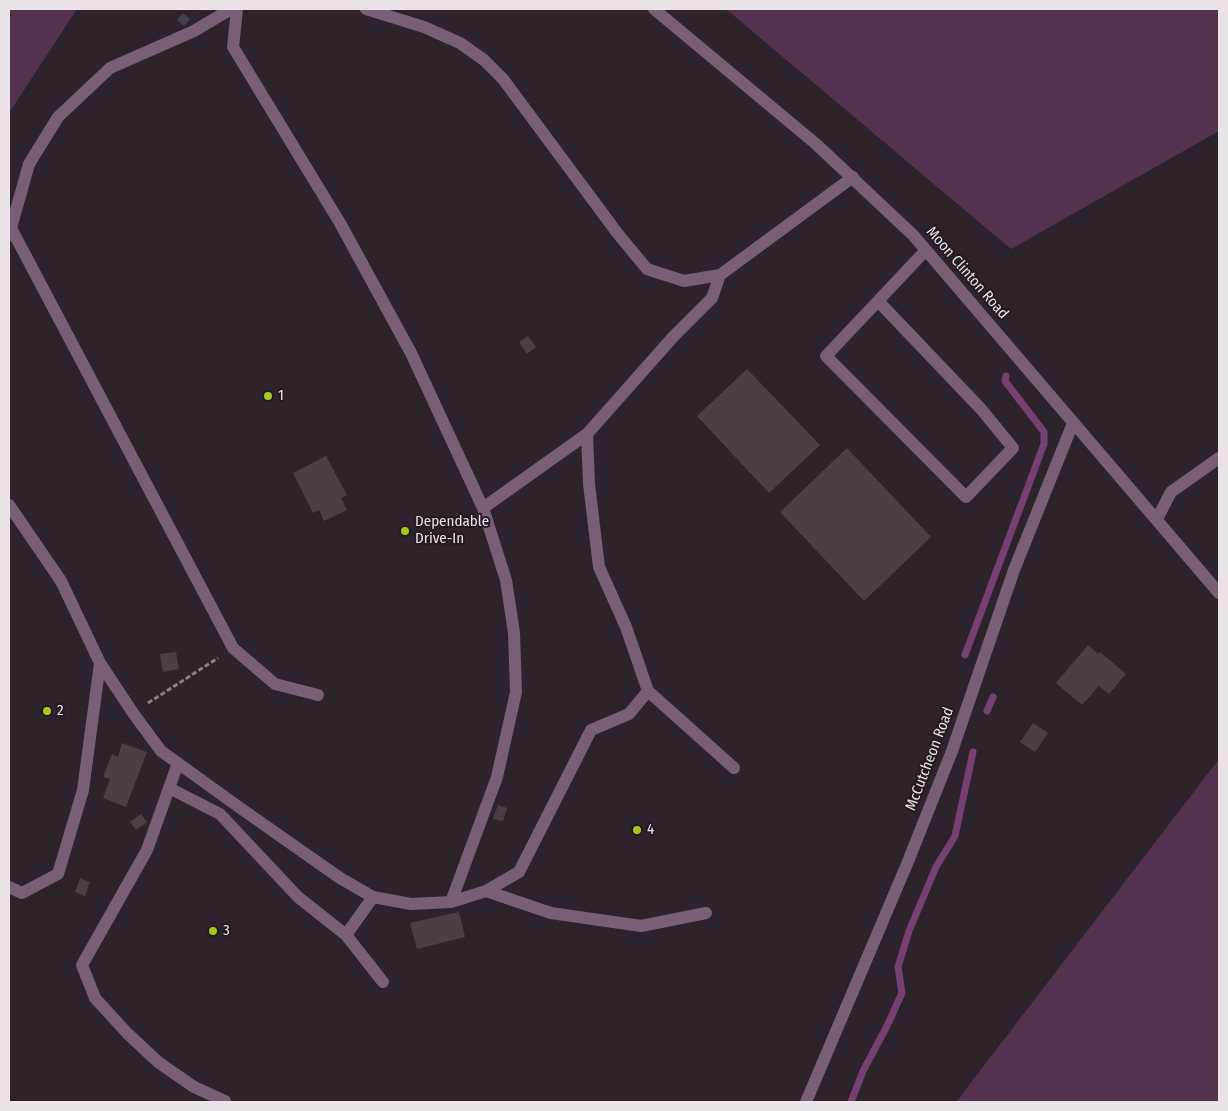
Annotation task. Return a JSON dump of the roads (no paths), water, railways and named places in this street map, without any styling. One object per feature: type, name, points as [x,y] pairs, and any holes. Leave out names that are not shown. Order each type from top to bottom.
[{"type":"street","points":[[230,9],[194,31],[110,68],[58,117],[29,164],[10,232],[233,648],[276,684],[318,695]]},
{"type":"street","points":[[237,9],[233,47],[340,223],[406,344],[483,508],[506,580],[514,633],[516,692],[497,777],[451,902]]},
{"type":"street","points":[[366,9],[424,27],[460,43],[484,60],[503,78],[618,234],[647,269],[684,281],[720,275],[853,177]]},
{"type":"street","name":"Moon Clinton Road","points":[[654,9],[816,144],[913,235],[1219,593]]},
{"type":"street","points":[[878,301],[981,409],[1013,448],[966,497],[826,356],[926,250]]},
{"type":"street","points":[[483,508],[587,434],[674,337],[712,298],[720,275]]},
{"type":"street","name":"McCutcheon Road","points":[[806,1102],[907,864],[952,751],[1014,570],[1073,423]]},
{"type":"street","points":[[587,434],[588,484],[599,567],[626,627],[648,691],[734,768]]},
{"type":"street","points":[[1157,519],[1172,492],[1219,458]]},
{"type":"street","points":[[9,505],[61,581],[100,663],[161,751],[340,878],[373,897],[411,904],[451,902],[486,891],[519,872],[591,730],[629,714],[648,691]]},
{"type":"street","points":[[9,887],[22,892],[58,874],[83,790],[100,663]]},
{"type":"street","points":[[178,763],[146,850],[82,965],[95,998],[127,1034],[158,1062],[194,1087],[225,1101]]},
{"type":"street","points":[[169,788],[220,814],[298,897],[346,936],[383,982]]},
{"type":"street","points":[[486,891],[551,913],[641,926],[706,913]]},
{"type":"street","points":[[346,936],[373,897]]},
{"type":"waterway","points":[[965,655],[1044,444],[1044,432],[1005,381],[1006,376]]},
{"type":"waterway","points":[[987,711],[993,697]]},
{"type":"waterway","points":[[851,1102],[863,1071],[902,993],[898,967],[909,931],[936,867],[955,836],[973,752]]},
{"type":"place","name":"1","points":[[268,396]]},
{"type":"place","name":"Dependable Drive-In","points":[[405,531]]},
{"type":"place","name":"2","points":[[47,711]]},
{"type":"place","name":"4","points":[[637,830]]},
{"type":"place","name":"3","points":[[213,931]]}]
